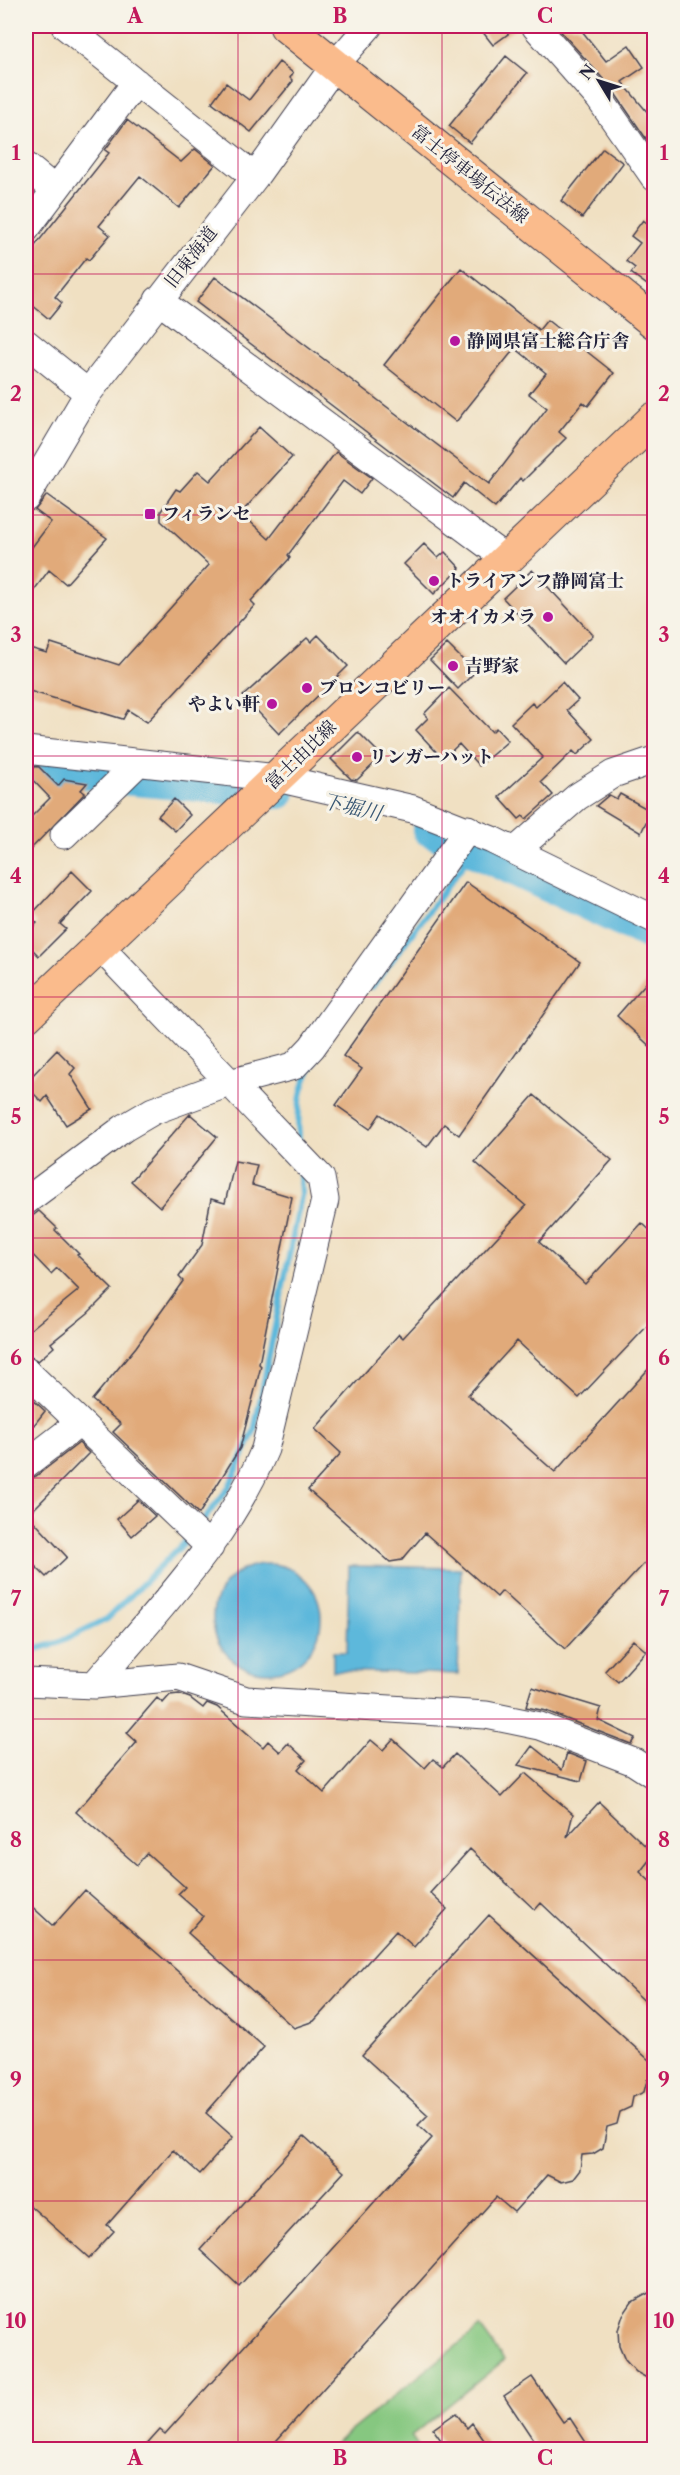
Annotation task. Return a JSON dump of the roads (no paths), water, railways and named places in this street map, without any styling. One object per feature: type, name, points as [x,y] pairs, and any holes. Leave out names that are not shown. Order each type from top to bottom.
[{"type":"main road","name":"富士停車場伝法線","points":[[286,26],[654,322]]},
{"type":"main road","name":"富士由比線","points":[[26,1016],[505,558],[654,419]]},
{"type":"street","points":[[65,26],[255,177]]},
{"type":"street","name":"旧東海道","points":[[26,498],[88,393],[255,177],[335,65],[369,26]]},
{"type":"street","points":[[535,26],[599,98],[654,177]]},
{"type":"street","points":[[26,229],[136,82]]},
{"type":"street","points":[[26,166],[54,189]]},
{"type":"street","points":[[158,300],[505,558]]},
{"type":"street","points":[[26,343],[88,393]]},
{"type":"street","points":[[26,750],[277,778],[413,809],[468,829],[654,919]]},
{"type":"street","points":[[515,851],[577,797],[613,774],[654,760]]},
{"type":"street","points":[[64,835],[137,764]]},
{"type":"street","points":[[26,1202],[124,1128],[153,1111],[229,1083],[294,1066],[312,1047],[468,829]]},
{"type":"street","points":[[94,1685],[199,1537],[250,1484],[265,1449],[325,1200],[321,1178],[99,946]]},
{"type":"street","points":[[26,1371],[78,1424],[199,1537]]},
{"type":"street","points":[[26,1464],[78,1424]]},
{"type":"street","points":[[26,1682],[94,1685],[178,1677],[246,1700],[486,1715],[540,1726],[634,1762],[654,1775]]},
{"type":"water","points":[[267,1564],[288,1568],[305,1580],[317,1597],[321,1618],[317,1639],[305,1656],[288,1668],[267,1672],[246,1668],[229,1656],[217,1639],[213,1618],[217,1597],[229,1580],[246,1568]]},
{"type":"water","points":[[349,1566],[461,1568],[458,1674],[333,1671],[333,1652],[347,1652]]},
{"type":"waterway","name":"下堀川","points":[[26,763],[123,778],[279,792]]},
{"type":"waterway","name":"下堀川","points":[[429,829],[654,935]]},
{"type":"waterway","points":[[372,987],[475,849]]},
{"type":"waterway","points":[[299,1141],[298,1121],[302,1090],[315,1062]]},
{"type":"waterway","points":[[199,1526],[229,1487],[254,1431],[301,1196],[300,1169]]},
{"type":"waterway","points":[[26,1652],[58,1643],[107,1619],[191,1536]]},
{"type":"place","name":"静岡県富士総合庁舎","points":[[455,341]]},
{"type":"place","name":"フィランセ","points":[[150,514]]},
{"type":"place","name":"トライアンフ静岡富士","points":[[434,581]]},
{"type":"place","name":"オオイカメラ","points":[[548,617]]},
{"type":"place","name":"吉野家","points":[[453,666]]},
{"type":"place","name":"ブロンコビリー","points":[[307,688]]},
{"type":"place","name":"やよい軒","points":[[272,704]]},
{"type":"place","name":"リンガーハット","points":[[357,757]]}]
